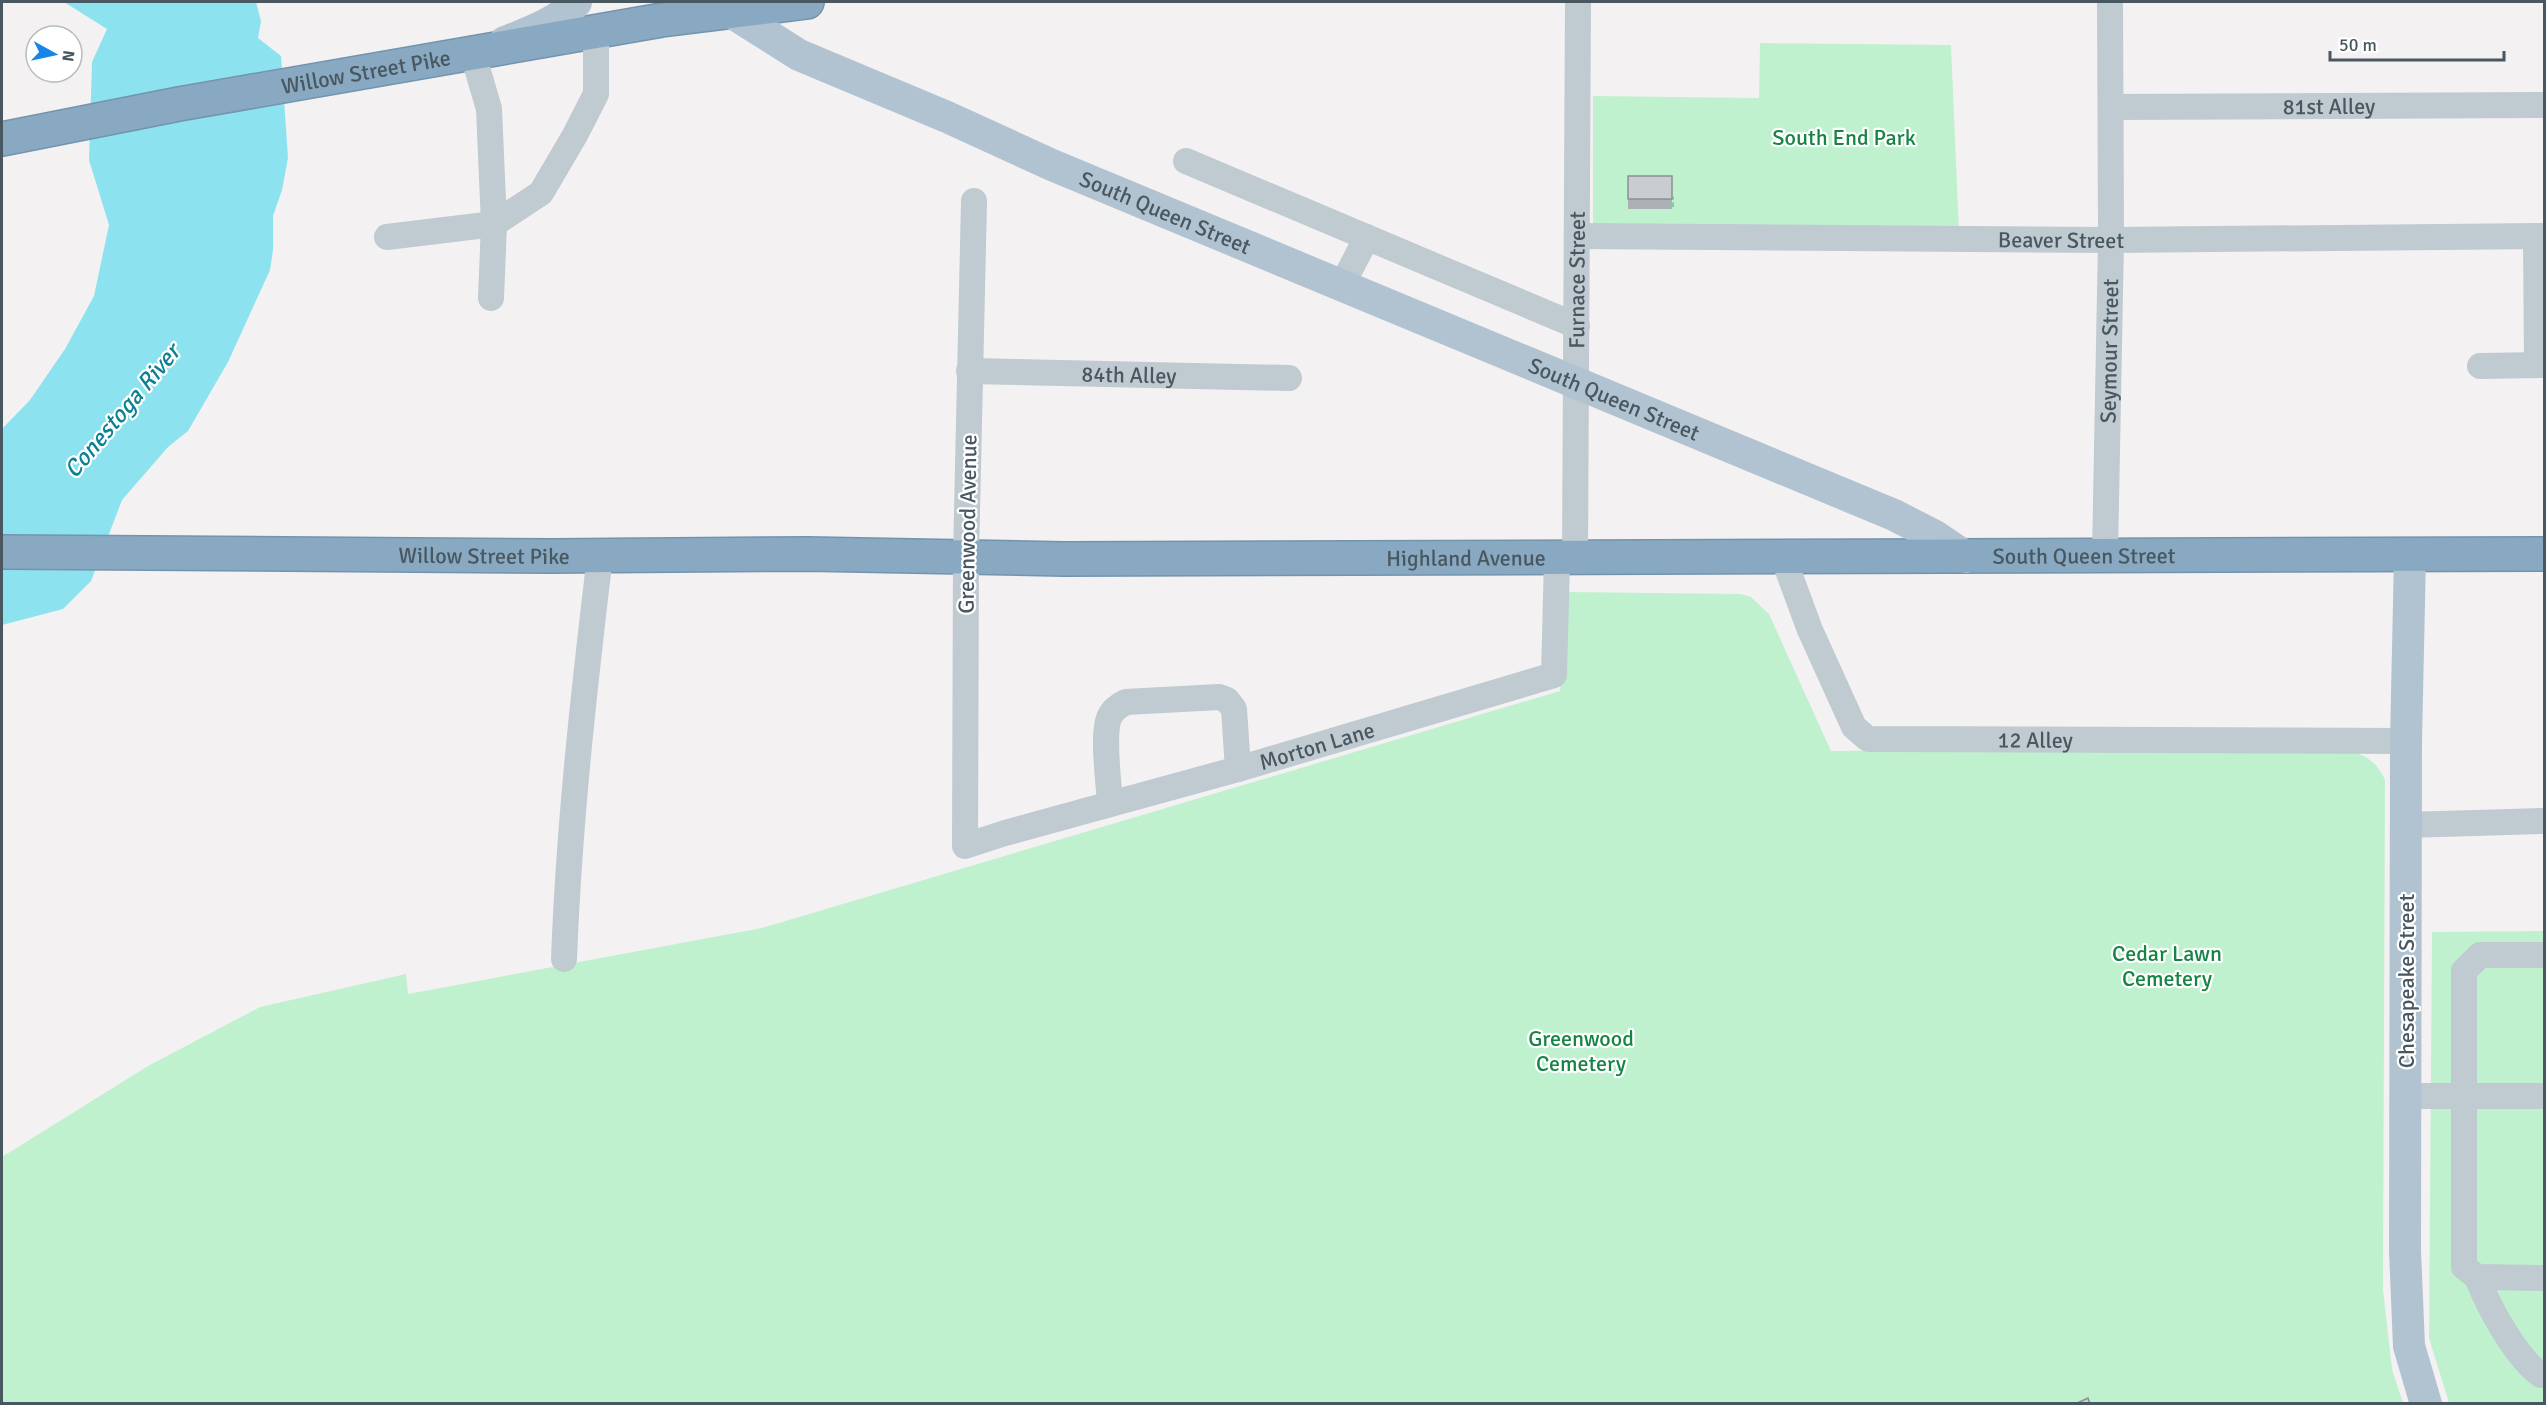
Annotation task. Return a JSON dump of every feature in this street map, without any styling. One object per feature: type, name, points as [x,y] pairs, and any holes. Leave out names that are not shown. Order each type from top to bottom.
[{"type":"highway","name":"Willow Street Pike","points":[[2,139],[179,104],[662,20],[726,5],[807,2]]},
{"type":"highway","name":"Willow Street Pike","points":[[2,552],[966,556]]},
{"type":"highway","name":"South Queen Street","points":[[1966,557],[2544,554]]},
{"type":"highway","name":"Highland Avenue","points":[[966,556],[1064,559],[1966,557]]},
{"type":"main road","points":[[473,54],[525,34],[570,10],[576,2]]},
{"type":"main road","name":"South Queen Street","points":[[726,5],[799,55],[947,117],[1052,165],[1894,514],[1935,536],[1966,557]]},
{"type":"main road","name":"Chesapeake Street","points":[[2410,556],[2406,741],[2405,1251],[2409,1346],[2426,1404]]},
{"type":"street","name":"Furnace Street","points":[[1566,558],[1577,382],[1578,2]]},
{"type":"street","name":"Seymour Street","points":[[2105,555],[2111,240],[2110,2]]},
{"type":"street","points":[[387,237],[494,224],[541,193],[576,135],[596,94],[596,32]]},
{"type":"street","points":[[473,54],[489,110],[494,224],[490,298]]},
{"type":"street","name":"81st Alley","points":[[2111,107],[2544,105]]},
{"type":"street","points":[[1186,160],[1577,326]]},
{"type":"street","name":"Greenwood Avenue","points":[[965,846],[966,556],[974,201]]},
{"type":"street","name":"Beaver Street","points":[[1578,236],[2111,240],[2540,236]]},
{"type":"street","points":[[2480,366],[2541,365],[2540,236]]},
{"type":"street","points":[[1342,285],[1367,237]]},
{"type":"street","name":"84th Alley","points":[[969,371],[1289,378]]},
{"type":"street","points":[[564,959],[566,895],[578,749],[600,556]]},
{"type":"street","name":"12 Alley","points":[[1783,557],[1810,630],[1854,727],[1868,739],[2406,741]]},
{"type":"street","name":"Morton Lane","points":[[965,846],[1238,769],[1554,675],[1566,558]]},
{"type":"street","points":[[1110,804],[1107,735],[1109,719],[1114,708],[1126,702],[1219,697],[1227,700],[1234,709],[1238,769]]},
{"type":"street","points":[[2406,825],[2544,821]]},
{"type":"street","points":[[2544,955],[2481,955],[2464,971],[2464,1267],[2477,1277],[2486,1301],[2529,1366],[2541,1375],[2544,1374]]},
{"type":"street","points":[[2406,1096],[2544,1096]]},
{"type":"street","points":[[2477,1277],[2544,1278]]},
{"type":"green space","name":"South End Park","points":[[1760,43],[1951,45],[1959,232],[1593,229],[1593,96],[1759,98]]},
{"type":"green space","name":"Greenwood Cemetery","points":[[1567,592],[1741,594],[1751,597],[1769,614],[1831,751],[2309,745],[2354,752],[2372,761],[2385,780],[2383,1289],[2392,1369],[2403,1403],[2,1404],[2,1157],[148,1066],[260,1007],[406,974],[408,994],[762,928],[1560,691]]},
{"type":"green space","points":[[2544,931],[2544,1403],[2449,1403],[2429,1338],[2432,932]]},
{"type":"water","name":"Conestoga River","points":[[64,2],[256,2],[261,21],[258,38],[281,56],[288,158],[282,190],[273,216],[273,250],[270,270],[228,362],[188,431],[168,447],[122,500],[91,581],[63,609],[2,625],[2,429],[30,400],[65,349],[94,296],[109,225],[89,160],[92,62],[107,29]]},
{"type":"building","points":[[1628,176],[1672,176],[1672,199],[1628,199]]},
{"type":"building","points":[[2088,1398],[2090,1404],[2075,1404]]},
{"type":"park label","name":"Cedar Lawn Cemetery","points":[[2167,966]]}]
